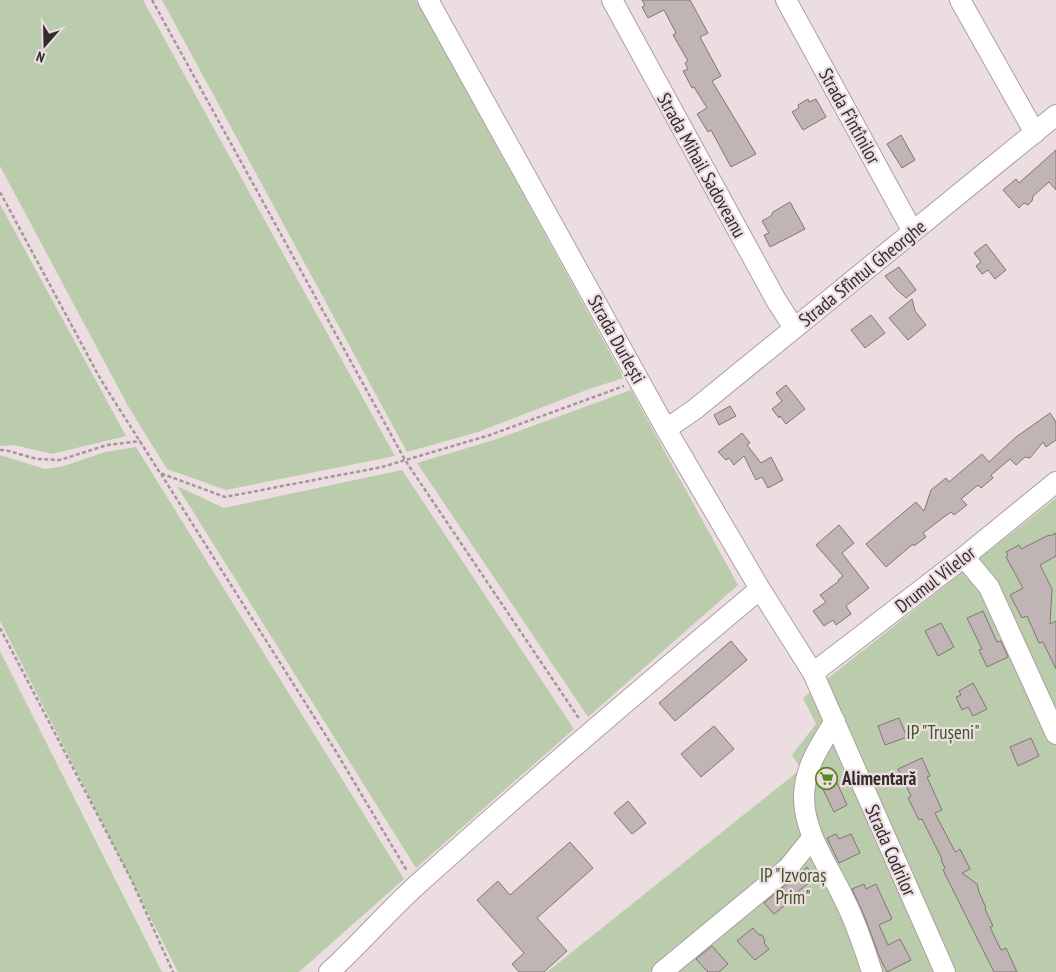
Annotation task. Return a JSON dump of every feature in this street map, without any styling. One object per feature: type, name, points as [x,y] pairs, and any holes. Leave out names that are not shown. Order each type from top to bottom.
[{"type":"street","name":"Strada Durlești","points":[[428,0],[666,429],[760,589],[813,673]]},
{"type":"street","name":"Strada Mihail Sadoveanu","points":[[612,0],[771,291],[794,328]]},
{"type":"street","name":"Strada Fîntînilor","points":[[786,0],[913,232]]},
{"type":"street","points":[[960,0],[1035,133]]},
{"type":"street","name":"Strada Sfîntul Gheorghe","points":[[666,429],[694,410],[1056,115]]},
{"type":"street","name":"Drumul Vilelor","points":[[813,673],[964,557],[1056,482]]},
{"type":"street","points":[[964,557],[989,587],[1056,734]]},
{"type":"street","points":[[329,972],[416,886],[588,733],[760,589]]},
{"type":"street","name":"Strada Codrilor","points":[[813,673],[945,972]]},
{"type":"street","points":[[835,721],[814,753],[807,775],[805,804],[813,837],[845,899],[872,972]]},
{"type":"street","points":[[662,972],[788,868],[813,837]]},
{"type":"path","points":[[152,0],[405,460],[588,733]]},
{"type":"path","points":[[0,192],[101,380],[335,750],[416,886]]},
{"type":"path","points":[[160,473],[225,497],[382,467],[490,435],[640,380]]},
{"type":"path","points":[[0,450],[37,459],[60,460],[107,445],[140,441]]},
{"type":"path","points":[[0,628],[131,879],[173,972]]},
{"type":"green space","points":[[0,0],[143,0],[395,456],[226,490],[167,469],[128,406],[0,166]]},
{"type":"green space","points":[[162,0],[416,0],[624,378],[589,389],[478,432],[407,452]]},
{"type":"green space","points":[[0,204],[126,436],[52,454],[14,445],[0,446]]},
{"type":"green space","points":[[631,390],[738,585],[588,717],[417,463],[497,439]]},
{"type":"green space","points":[[136,447],[404,879],[299,972],[178,972],[0,621],[0,455],[45,469],[64,466],[105,452]]},
{"type":"green space","points":[[402,470],[574,729],[416,868],[177,486],[224,508]]},
{"type":"green space","name":"IP \"Trușeni\"","points":[[1056,498],[1056,972],[547,972],[801,769],[792,755],[816,724],[803,698]]},
{"type":"green space","points":[[0,651],[162,972],[0,972]]},
{"type":"building","points":[[642,0],[690,0],[708,33],[700,37],[721,76],[712,81],[756,154],[731,167],[711,130],[708,132],[697,114],[707,108],[694,87],[692,88],[683,71],[688,69],[685,63],[688,61],[673,35],[676,33],[664,10],[648,18],[642,7],[645,5]]},
{"type":"building","points":[[808,99],[809,102],[816,99],[826,117],[803,130],[792,112],[799,108],[798,105]]},
{"type":"building","points":[[901,135],[915,160],[902,168],[887,144]]},
{"type":"building","points":[[1056,150],[1056,190],[1049,182],[1033,196],[1032,201],[1028,205],[1024,203],[1019,208],[1003,190],[1016,179],[1019,183]]},
{"type":"building","points":[[790,202],[805,229],[770,247],[764,235],[769,233],[762,221]]},
{"type":"building","points":[[986,244],[1006,270],[995,279],[988,270],[982,274],[976,266],[981,262],[974,253]]},
{"type":"building","points":[[899,267],[916,290],[906,298],[885,276]]},
{"type":"building","points":[[912,299],[915,311],[926,325],[908,340],[889,318]]},
{"type":"building","points":[[871,315],[885,333],[865,348],[851,330]]},
{"type":"building","points":[[786,385],[805,409],[786,424],[772,409],[782,401],[776,393]]},
{"type":"building","points":[[730,406],[736,416],[719,425],[714,415]]},
{"type":"building","points":[[1050,413],[1056,422],[1056,440],[1046,447],[1043,442],[1030,458],[1025,457],[1016,465],[1010,459],[991,475],[993,478],[981,488],[978,485],[961,499],[967,505],[954,515],[951,512],[923,533],[926,537],[914,546],[913,544],[886,567],[866,544],[916,502],[924,511],[931,490],[946,478],[949,482],[982,454],[989,462],[1016,437]]},
{"type":"building","points":[[742,433],[750,443],[747,445],[761,463],[771,457],[783,480],[768,488],[762,477],[756,480],[744,456],[734,465],[729,458],[726,460],[718,452]]},
{"type":"building","points":[[839,525],[854,543],[842,553],[869,588],[846,606],[851,614],[836,625],[833,620],[824,626],[813,611],[826,602],[820,595],[843,576],[816,545]]},
{"type":"building","points":[[1056,533],[1056,556],[1040,565],[1052,589],[1050,624],[1056,621],[1056,669],[1043,642],[1039,643],[1027,616],[1022,618],[1010,595],[1023,588],[1006,557],[1008,556],[1006,552],[1019,545],[1021,549]]},
{"type":"building","points":[[983,611],[997,642],[1001,641],[1008,657],[987,667],[979,650],[982,649],[967,618]]},
{"type":"building","points":[[941,623],[954,647],[938,656],[925,631]]},
{"type":"building","points":[[731,641],[747,660],[675,721],[659,703]]},
{"type":"building","points":[[973,683],[987,709],[973,716],[968,707],[962,710],[956,697],[961,695],[959,691]]},
{"type":"building","points":[[899,718],[907,737],[885,745],[878,726]]},
{"type":"building","points":[[714,726],[734,749],[701,777],[681,754]]},
{"type":"building","points":[[1031,738],[1039,756],[1018,766],[1010,747]]},
{"type":"building","points":[[922,758],[930,776],[927,777],[942,810],[935,813],[954,850],[956,852],[960,849],[970,869],[962,873],[977,884],[993,926],[990,927],[1001,950],[1006,948],[1017,972],[994,972],[943,870],[945,868],[942,859],[922,819],[919,820],[908,798],[911,796],[898,769]]},
{"type":"building","points":[[832,772],[847,805],[834,812],[818,779]]},
{"type":"building","points":[[628,801],[646,823],[632,834],[614,813]]},
{"type":"building","points":[[836,834],[839,839],[851,834],[860,853],[839,863],[827,838]]},
{"type":"building","points":[[570,842],[593,868],[537,918],[567,951],[544,972],[519,972],[512,964],[524,953],[477,900],[498,881],[510,895]]},
{"type":"building","points":[[807,867],[815,878],[774,914],[764,903]]},
{"type":"building","points":[[864,884],[866,889],[876,884],[892,919],[879,925],[888,945],[900,939],[911,960],[887,972],[852,889]]},
{"type":"building","points":[[753,928],[759,935],[762,935],[765,940],[764,943],[769,949],[755,960],[737,941]]},
{"type":"building","points":[[712,946],[728,964],[719,972],[708,972],[696,959]]},
{"type":"place","name":"Alimentară","points":[[826,778]]},
{"type":"park label","name":"IP \"Izvoraș Prim\"","points":[[793,886]]}]
